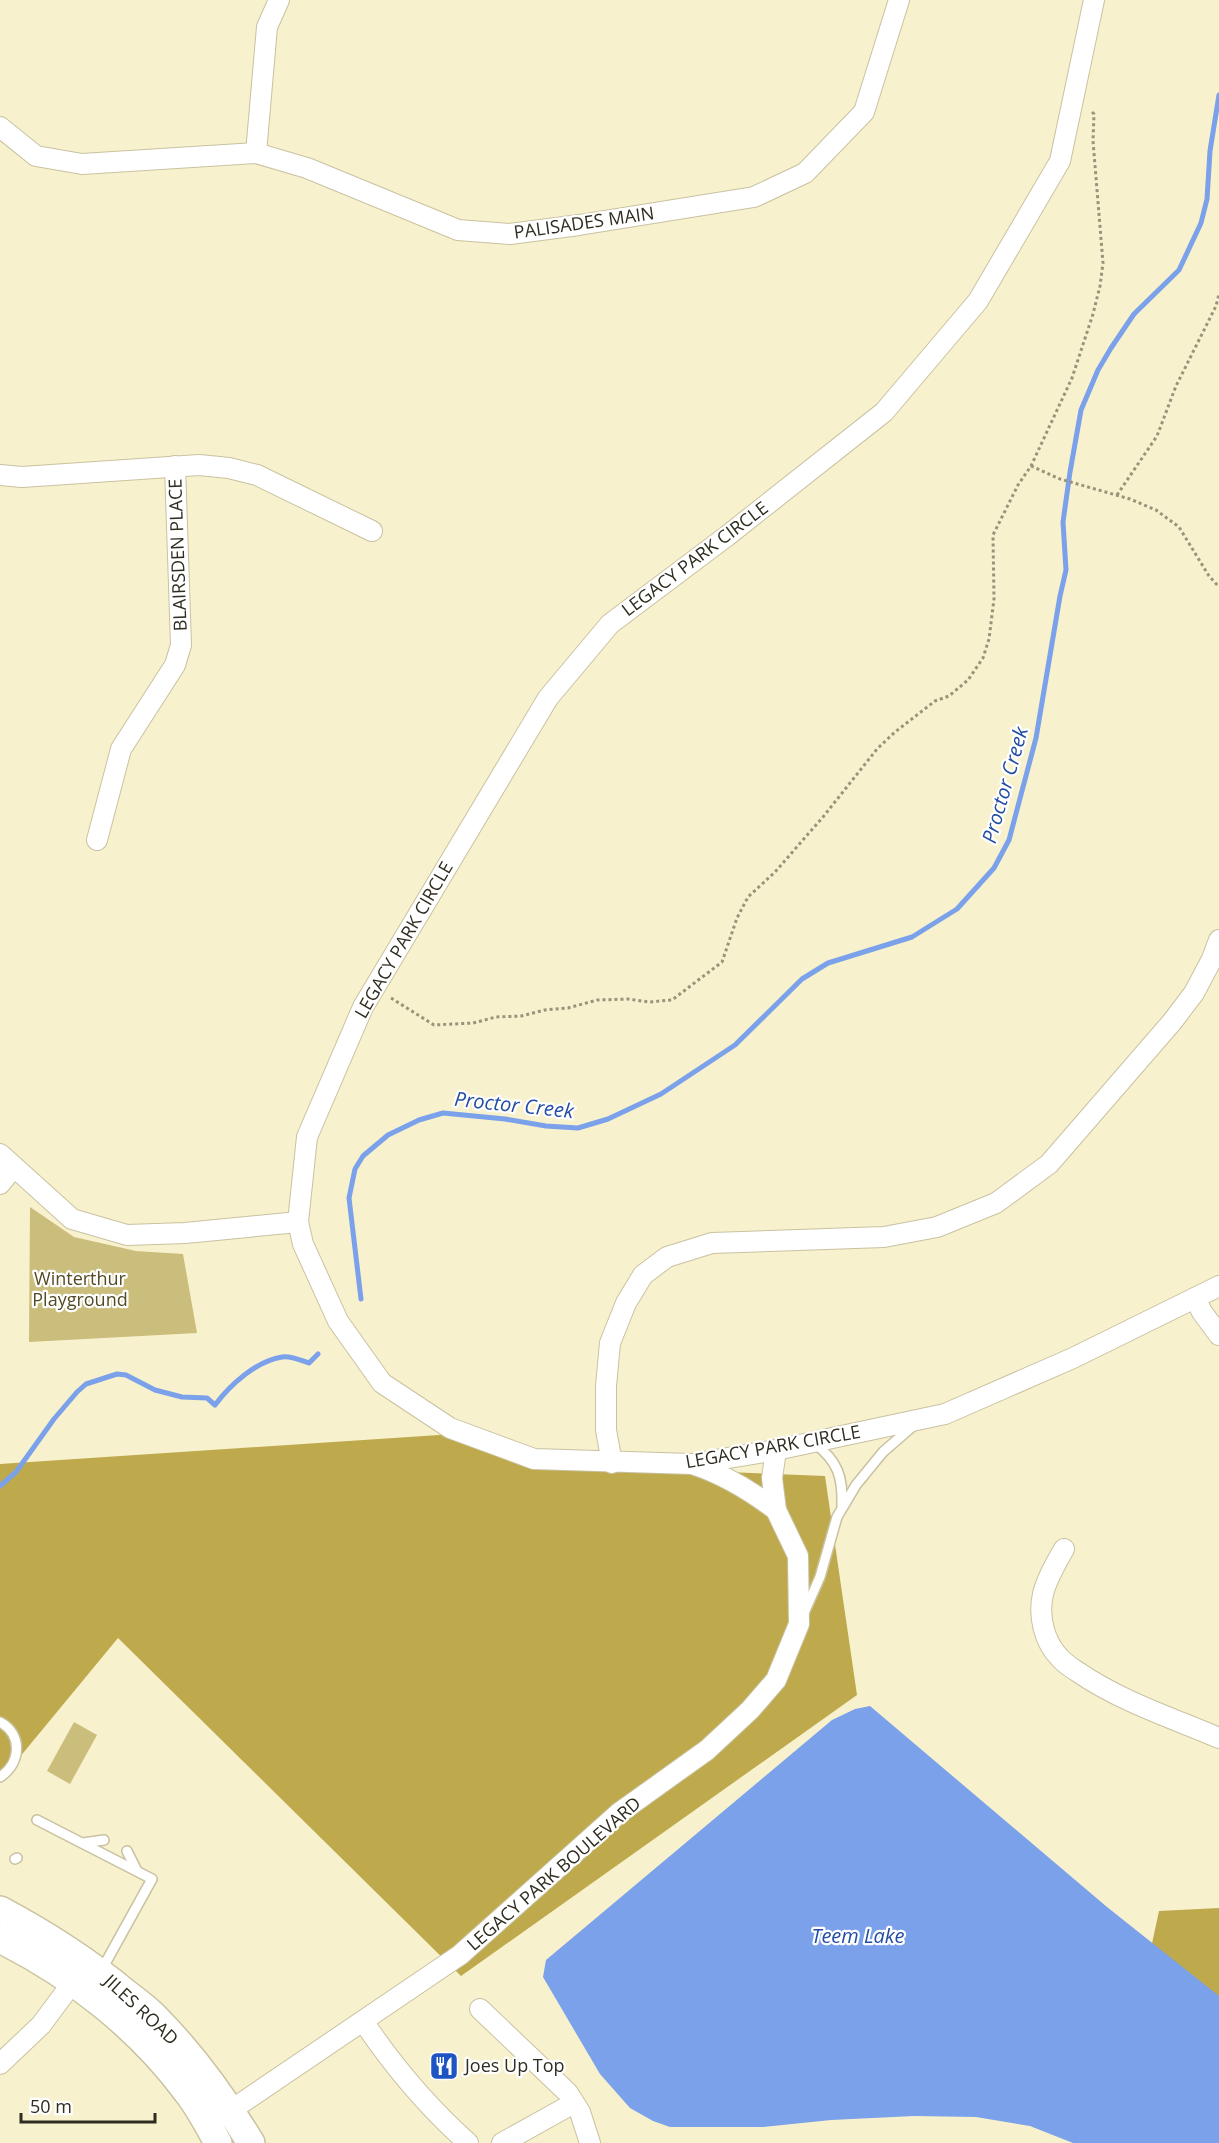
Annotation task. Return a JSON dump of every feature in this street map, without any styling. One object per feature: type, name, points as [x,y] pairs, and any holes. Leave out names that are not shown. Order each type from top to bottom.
[{"type":"street","points":[[256,153],[267,27],[279,0]]},
{"type":"street","name":"PALISADES MAIN","points":[[0,127],[36,156],[82,165],[256,153],[307,168],[448,226],[469,231],[510,234],[579,225],[754,197],[805,173],[864,111],[899,0]]},
{"type":"street","name":"LEGACY PARK CIRCLE","points":[[1094,0],[1060,161],[978,302],[884,412],[727,536],[610,624],[548,698],[363,1006],[307,1137],[298,1222],[303,1244],[338,1321],[382,1383],[450,1428],[534,1459],[692,1464],[776,1450],[945,1414],[1073,1358],[1219,1286]]},
{"type":"street","points":[[0,475],[22,477],[199,465],[229,468],[257,475],[372,531]]},
{"type":"street","name":"BLAIRSDEN PLACE","points":[[97,840],[120,749],[175,665],[182,645],[175,466]]},
{"type":"street","points":[[612,1462],[606,1430],[606,1386],[610,1342],[626,1303],[643,1275],[667,1257],[712,1243],[884,1237],[937,1227],[996,1203],[1048,1164],[1172,1022],[1194,993],[1219,940]]},
{"type":"street","points":[[0,1184],[7,1161],[72,1219],[127,1235],[185,1233],[298,1222]]},
{"type":"street","points":[[1195,1298],[1219,1335]]},
{"type":"street","name":"LEGACY PARK BOULEVARD","points":[[213,2134],[231,2110],[460,1955],[619,1812],[707,1750],[750,1710],[776,1680],[799,1624],[798,1556],[776,1510],[772,1478],[776,1450]]},
{"type":"street","points":[[692,1464],[711,1470],[745,1487],[776,1510]]},
{"type":"street","points":[[1064,1549],[1051,1573],[1043,1595],[1042,1608],[1044,1632],[1061,1660],[1093,1682],[1219,1738]]},
{"type":"street","name":"JILES ROAD","points":[[0,1910],[49,1936],[101,1972],[153,2015],[198,2065],[231,2110],[251,2143]]},
{"type":"street","name":"JILES ROAD","points":[[0,1939],[41,1960],[109,2010],[165,2064],[188,2093],[213,2134]]},
{"type":"street","points":[[0,2064],[41,2025],[73,1982]]},
{"type":"street","points":[[480,2009],[568,2093],[580,2112],[591,2143]]},
{"type":"street","points":[[363,2021],[385,2054],[445,2122],[468,2143]]},
{"type":"street","points":[[502,2143],[574,2103]]},
{"type":"lane","points":[[799,1624],[820,1577],[837,1517],[842,1508],[856,1485],[883,1452],[920,1420]]},
{"type":"lane","points":[[813,1442],[833,1461],[836,1467],[843,1490],[842,1508]]},
{"type":"lane","points":[[0,1722],[11,1729],[16,1743],[15,1757],[11,1767],[0,1777]]},
{"type":"lane","points":[[38,1820],[152,1879],[101,1972]]},
{"type":"lane","points":[[82,1843],[104,1840]]},
{"type":"lane","points":[[128,1851],[137,1871]]},
{"type":"path","points":[[391,998],[434,1025],[472,1023],[496,1017],[521,1016],[545,1010],[568,1008],[597,1000],[628,999],[649,1002],[672,1000],[722,962],[736,918],[748,897],[775,872],[823,817],[877,749],[934,701],[949,696],[968,680],[983,658],[989,639],[994,599],[993,535],[1014,493],[1031,466],[1072,378],[1093,314],[1102,274],[1094,114],[1086,106]]},
{"type":"path","points":[[1117,495],[1157,436],[1176,386],[1216,306],[1219,294]]},
{"type":"path","points":[[1031,466],[1060,479],[1117,495],[1156,510],[1179,527],[1209,576],[1219,587]]},
{"type":"green space","name":"Winterthur Playground","points":[[30,1207],[74,1237],[136,1251],[183,1254],[197,1333],[29,1342]]},
{"type":"green space","points":[[74,1722],[97,1735],[70,1784],[47,1771]]},
{"type":"shaded area","points":[[454,1434],[599,1467],[825,1476],[857,1695],[461,1976],[118,1638],[0,1781],[0,1464]]},
{"type":"shaded area","points":[[1219,1908],[1219,2143],[1115,2143],[1138,2008],[1159,1911]]},
{"type":"water","name":"Teem Lake","points":[[870,1706],[1107,1907],[1219,1996],[1219,2143],[1073,2143],[1030,2126],[976,2117],[914,2116],[831,2120],[763,2127],[670,2127],[653,2121],[630,2108],[600,2074],[543,1977],[546,1960],[832,1720],[855,1709]]},
{"type":"waterway","name":"Proctor Creek","points":[[361,1299],[349,1198],[355,1169],[363,1156],[388,1135],[419,1120],[443,1113],[578,1128],[608,1119],[661,1094],[735,1045],[802,979],[828,963],[912,937],[957,909],[994,868],[1009,840],[1036,738],[1066,570],[1063,522],[1081,410],[1098,370],[1111,348],[1134,314],[1179,270],[1201,223],[1207,199],[1210,151],[1219,95]]},
{"type":"waterway","name":"Proctor Creek","points":[[0,1486],[16,1472],[54,1419],[86,1384],[117,1374],[126,1375],[155,1390],[182,1397],[207,1398],[215,1405],[236,1382],[263,1363],[285,1357],[309,1363],[318,1354]]},
{"type":"place","name":"Joes Up Top","points":[[444,2066]]}]
